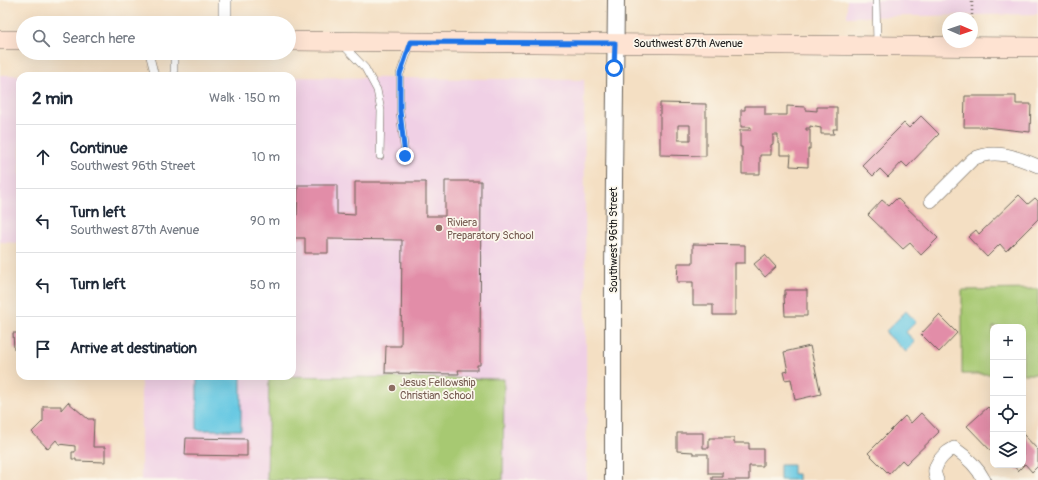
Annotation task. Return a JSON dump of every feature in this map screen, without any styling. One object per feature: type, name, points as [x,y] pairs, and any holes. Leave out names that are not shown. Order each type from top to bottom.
[{"type":"main road","points":[[0,40],[16,40]]},
{"type":"main road","name":"Southwest 87th Avenue","points":[[296,41],[1038,46]]},
{"type":"street","points":[[225,0],[225,16]]},
{"type":"street","name":"Southwest 96th Street","points":[[613,480],[613,262],[616,0]]},
{"type":"street","points":[[931,201],[973,159],[981,154],[992,153],[1011,156],[1038,166]]},
{"type":"street","points":[[937,480],[934,471],[938,462],[946,452],[954,448],[968,458],[977,468],[984,480]]},
{"type":"lane","points":[[876,0],[877,46]]},
{"type":"lane","points":[[340,42],[366,68],[377,90],[381,111],[380,156]]},
{"type":"lane","points":[[405,156],[400,111],[400,74],[411,42]]},
{"type":"lane","points":[[151,60],[154,72]]},
{"type":"lane","points":[[174,60],[174,72]]},
{"type":"path","points":[[972,0],[972,12]]},
{"type":"shaded area","points":[[847,0],[1038,0],[1038,14],[978,15],[978,12],[942,12],[942,16],[847,17]]},
{"type":"shaded area","points":[[0,75],[16,75],[16,243],[0,242]]},
{"type":"shaded area","name":"Riviera Preparatory School","points":[[296,77],[584,80],[587,480],[141,480],[141,380],[296,380]]},
{"type":"green space","points":[[1038,289],[1038,374],[1026,374],[1026,324],[990,324],[990,374],[962,374],[962,290]]},
{"type":"green space","points":[[296,376],[504,379],[503,480],[267,480],[269,380],[296,380]]},
{"type":"water","points":[[906,311],[916,322],[906,332],[915,342],[906,352],[885,332]]},
{"type":"water","points":[[197,380],[241,380],[241,430],[197,430]]},
{"type":"water","points":[[780,465],[793,465],[793,474],[798,474],[798,480],[780,480]]},
{"type":"building","points":[[965,96],[1016,96],[1016,104],[1031,104],[1030,132],[985,127],[964,127]]},
{"type":"building","points":[[660,103],[706,104],[706,156],[660,155]],"holes":[[[678,125],[690,125],[690,140],[678,140]]]},
{"type":"building","points":[[745,106],[765,106],[765,115],[787,115],[787,106],[806,107],[806,110],[817,111],[817,107],[837,107],[837,129],[833,129],[834,134],[821,134],[821,128],[810,126],[810,128],[806,128],[806,130],[810,130],[808,167],[790,166],[791,155],[780,155],[778,135],[773,135],[771,155],[760,155],[760,174],[742,174],[742,147],[740,147],[740,130],[751,130],[751,127],[741,127],[741,110],[745,110]]},
{"type":"building","points":[[921,116],[939,134],[907,167],[902,162],[888,177],[880,169],[873,176],[862,165],[904,123],[909,128]]},
{"type":"building","points":[[445,181],[481,181],[480,365],[477,365],[477,370],[458,370],[459,374],[385,373],[386,346],[401,346],[402,240],[328,239],[328,253],[305,253],[305,238],[296,238],[298,185],[337,185],[337,214],[355,215],[355,182],[426,182],[426,216],[445,216]]},
{"type":"building","points":[[1019,195],[1028,204],[1035,198],[1038,201],[1038,219],[1006,251],[1000,244],[987,257],[968,237],[976,230],[979,234]]},
{"type":"building","points":[[897,198],[938,238],[921,255],[910,243],[903,249],[868,215],[882,200],[889,206]]},
{"type":"building","points":[[693,244],[745,245],[745,263],[735,263],[735,315],[713,315],[713,305],[693,305],[693,282],[677,282],[678,263],[693,263]]},
{"type":"building","points":[[765,255],[776,267],[765,277],[754,264]]},
{"type":"building","points":[[785,290],[807,290],[807,316],[785,316]]},
{"type":"building","points":[[939,315],[957,333],[939,352],[921,334]]},
{"type":"building","points":[[13,333],[16,333],[16,349],[14,349]]},
{"type":"building","points":[[810,346],[821,394],[795,400],[791,379],[785,380],[783,372],[788,371],[784,352]]},
{"type":"building","points":[[68,402],[88,419],[94,419],[93,447],[105,447],[105,462],[76,461],[76,459],[72,459],[72,452],[75,452],[75,446],[59,444],[56,440],[48,449],[32,432],[43,421],[43,406],[61,406],[61,410]]},
{"type":"building","points":[[988,407],[990,409],[990,450],[967,426]]},
{"type":"building","points":[[921,413],[939,432],[906,464],[902,460],[889,474],[868,453],[905,416],[911,423]]},
{"type":"building","points":[[677,433],[703,433],[703,448],[709,448],[709,438],[734,438],[734,443],[749,443],[749,449],[763,449],[763,466],[749,466],[749,480],[712,480],[712,477],[723,477],[723,473],[708,473],[708,454],[693,454],[693,452],[677,451]]},
{"type":"building","points":[[1026,437],[1038,450],[1038,466],[1032,472],[1026,465]]},
{"type":"building","points":[[186,438],[247,439],[247,456],[185,455]]},
{"type":"place","name":"Riviera Preparatory School","points":[[439,228]]},
{"type":"place","name":"Jesus Fellowship Christian School","points":[[392,388]]},
{"type":"route","points":[[405,156],[400,111],[400,74],[411,42],[615,43],[614,68]]}]
